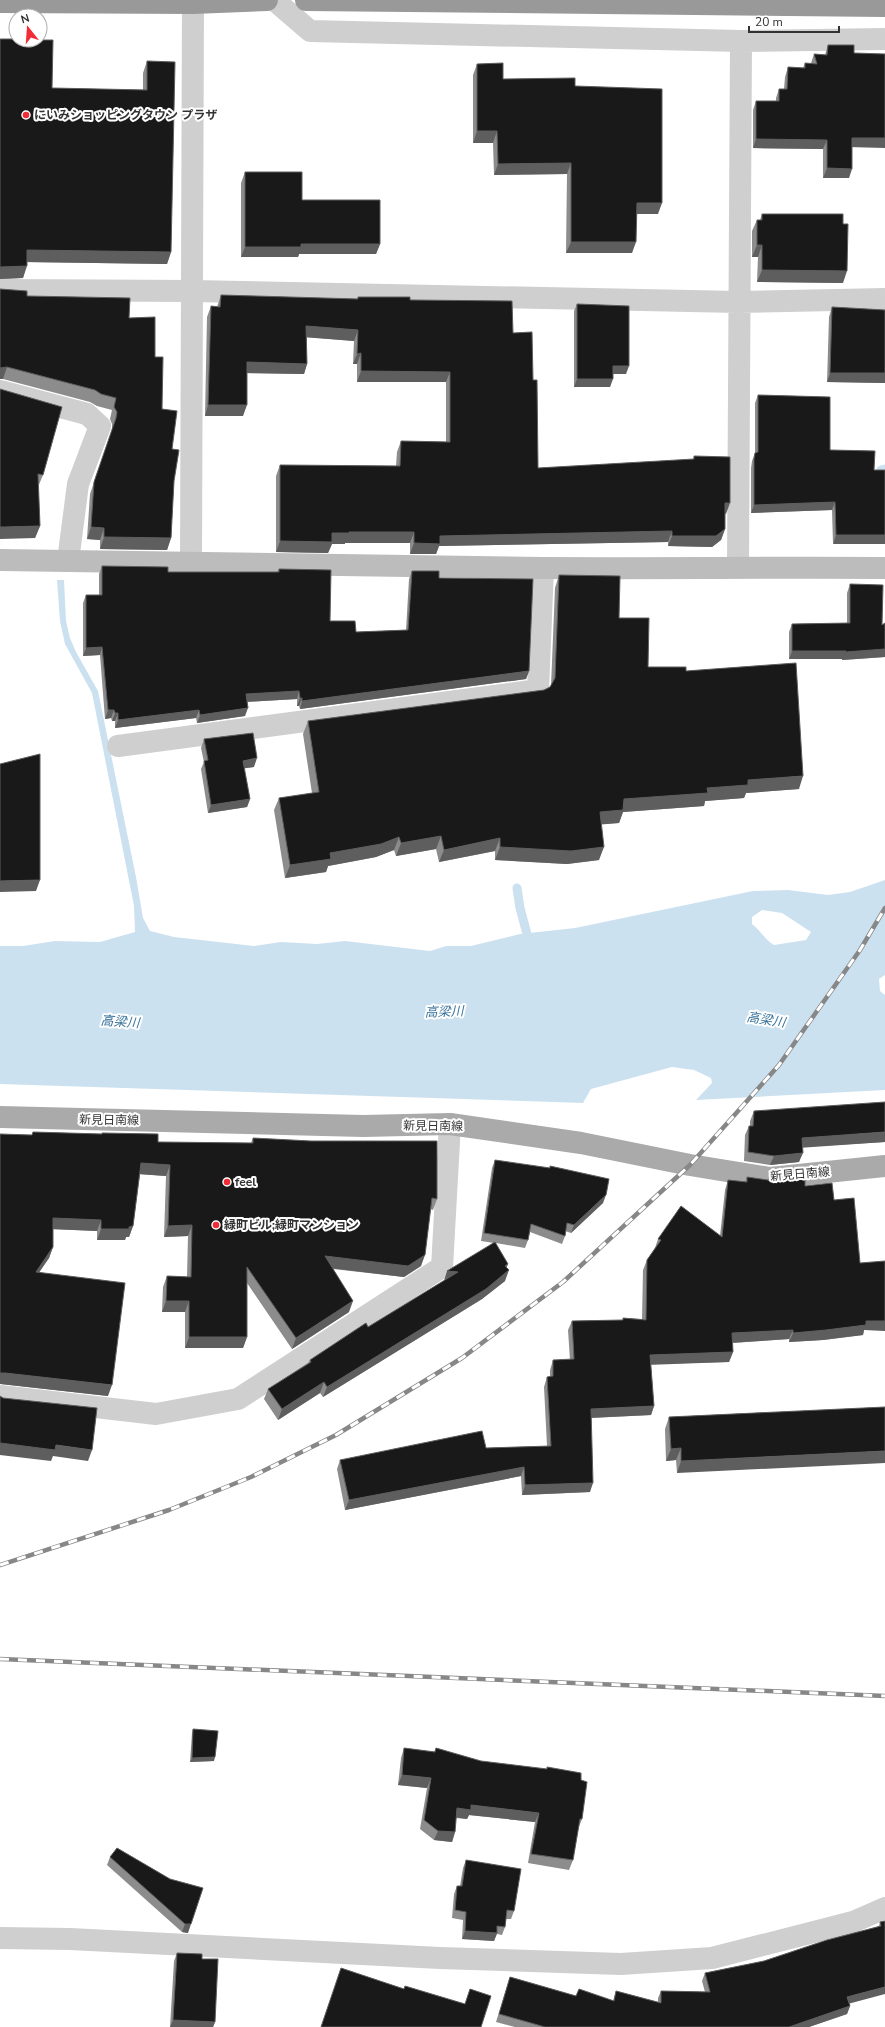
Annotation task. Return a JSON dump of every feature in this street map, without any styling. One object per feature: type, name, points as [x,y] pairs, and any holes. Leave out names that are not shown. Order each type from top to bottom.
[{"type":"highway","points":[[0,2],[193,2],[267,0]]},
{"type":"highway","points":[[306,0],[885,6]]},
{"type":"main road","name":"新見日南線","points":[[0,1117],[363,1126],[450,1124],[581,1143],[690,1166],[770,1178],[885,1166]]},
{"type":"street","points":[[274,0],[310,31],[741,41],[885,39]]},
{"type":"street","points":[[191,561],[193,2]]},
{"type":"street","points":[[738,566],[738,302],[741,41]]},
{"type":"street","points":[[0,290],[193,291],[738,302],[885,299]]},
{"type":"street","points":[[0,391],[87,414],[100,426],[78,484],[68,561]]},
{"type":"street","points":[[0,560],[191,561],[543,568],[738,566],[885,568]]},
{"type":"street","points":[[118,746],[538,690],[543,568]]},
{"type":"street","points":[[0,1396],[156,1414],[238,1399],[442,1267],[450,1124]]},
{"type":"street","points":[[0,1938],[448,1959],[621,1964],[712,1958],[853,1922],[885,1908]]},
{"type":"water","name":"高梁川","points":[[57,580],[64,580],[66,621],[70,638],[76,652],[98,691],[143,918],[150,931],[174,937],[254,946],[281,942],[317,944],[345,941],[430,951],[446,946],[471,946],[520,934],[575,928],[753,891],[788,890],[828,895],[850,892],[885,880],[885,975],[879,979],[880,991],[885,995],[885,1090],[696,1100],[712,1083],[711,1078],[694,1070],[672,1067],[591,1089],[583,1103],[0,1084],[0,946],[23,946],[55,941],[100,942],[135,932],[134,906],[92,693],[65,644],[60,621]],"holes":[[[762,910],[782,913],[811,932],[806,940],[774,945],[768,941],[752,924],[752,917]]]},
{"type":"building","points":[[0,39],[8,39],[8,48],[48,48],[48,40],[53,40],[52,88],[147,90],[147,61],[175,62],[171,252],[27,250],[27,266],[0,267]]},
{"type":"building","points":[[828,45],[854,45],[854,53],[885,54],[885,138],[852,138],[852,169],[827,168],[827,140],[756,139],[756,101],[779,101],[779,89],[787,89],[788,67],[805,68],[805,63],[817,64],[814,54],[827,55]]},
{"type":"building","points":[[503,63],[503,79],[575,78],[575,86],[662,89],[662,203],[637,203],[636,242],[571,242],[571,163],[498,164],[497,131],[477,131],[477,64]]},
{"type":"building","points":[[245,172],[302,172],[302,200],[380,200],[380,244],[301,244],[301,247],[245,247]]},
{"type":"building","points":[[762,214],[843,214],[843,224],[848,224],[847,271],[762,270],[762,245],[757,245],[757,220],[762,220]]},
{"type":"building","points":[[0,289],[27,291],[27,296],[130,298],[129,318],[155,317],[155,357],[163,357],[162,409],[177,411],[172,449],[179,450],[174,481],[171,538],[104,537],[104,528],[91,527],[94,482],[116,418],[117,412],[114,407],[116,398],[101,394],[95,390],[7,367],[0,368]]},
{"type":"building","points":[[221,295],[358,299],[358,297],[410,297],[410,300],[512,301],[513,333],[532,332],[533,380],[537,380],[538,468],[694,459],[694,456],[730,457],[730,503],[725,503],[725,529],[716,536],[672,536],[672,531],[440,536],[440,544],[414,543],[414,532],[332,533],[332,542],[280,541],[280,465],[400,466],[401,441],[450,442],[450,372],[361,371],[361,353],[357,354],[358,330],[306,326],[307,364],[247,362],[247,405],[208,405],[211,306],[220,307]]},
{"type":"building","points":[[577,304],[629,306],[629,366],[613,366],[613,379],[577,379]]},
{"type":"building","points":[[832,307],[885,310],[885,373],[830,373]]},
{"type":"building","points":[[0,389],[62,407],[43,475],[38,474],[40,526],[0,527]]},
{"type":"building","points":[[758,395],[830,397],[830,450],[875,451],[874,470],[885,470],[885,535],[836,535],[835,502],[754,505],[754,459],[755,453],[758,452]]},
{"type":"building","points":[[102,566],[168,567],[168,572],[279,572],[279,569],[331,570],[330,621],[355,621],[356,632],[408,630],[412,571],[439,571],[439,578],[533,579],[529,671],[302,701],[299,691],[246,694],[248,708],[200,715],[199,710],[118,720],[118,713],[115,713],[114,710],[108,710],[102,647],[86,648],[86,595],[102,595]]},
{"type":"building","points":[[559,575],[620,576],[619,618],[649,618],[648,667],[686,667],[686,671],[796,663],[803,776],[748,780],[748,785],[707,788],[708,793],[624,799],[623,810],[600,812],[604,847],[571,851],[500,847],[500,838],[444,850],[441,836],[401,843],[399,837],[381,844],[330,853],[331,859],[290,865],[279,798],[319,792],[308,721],[544,690],[550,687],[555,678]]},
{"type":"building","points":[[850,584],[883,585],[882,625],[885,623],[885,649],[845,652],[846,651],[792,651],[792,624],[850,623]]},
{"type":"building","points":[[253,733],[257,758],[243,761],[250,799],[211,805],[204,761],[208,760],[204,739]]},
{"type":"building","points":[[40,754],[40,880],[0,881],[0,764]]},
{"type":"building","points":[[885,1102],[885,1132],[802,1138],[803,1153],[774,1156],[748,1152],[749,1126],[753,1126],[754,1111]]},
{"type":"building","points":[[33,1132],[158,1134],[158,1142],[253,1143],[253,1138],[311,1141],[437,1141],[437,1199],[432,1198],[425,1255],[408,1266],[325,1256],[353,1301],[296,1338],[247,1267],[247,1337],[189,1337],[189,1301],[166,1301],[167,1276],[191,1277],[192,1225],[168,1226],[170,1165],[141,1163],[133,1226],[129,1227],[129,1229],[101,1229],[101,1220],[53,1218],[53,1247],[36,1272],[125,1283],[112,1385],[0,1373],[0,1134],[32,1135]]},
{"type":"building","points":[[495,1160],[550,1168],[550,1166],[609,1179],[606,1195],[574,1225],[567,1223],[565,1236],[531,1224],[528,1240],[484,1233]]},
{"type":"building","points":[[747,1177],[775,1181],[805,1178],[805,1186],[832,1183],[834,1200],[854,1198],[860,1263],[885,1261],[885,1321],[866,1321],[866,1325],[793,1333],[793,1330],[732,1333],[733,1352],[650,1355],[654,1406],[591,1409],[593,1483],[525,1485],[524,1467],[349,1500],[340,1460],[482,1431],[486,1448],[551,1446],[547,1377],[553,1376],[553,1360],[574,1359],[572,1321],[623,1320],[623,1318],[646,1320],[647,1260],[661,1240],[658,1239],[681,1206],[722,1237],[728,1180],[747,1182]]},
{"type":"building","points":[[495,1242],[508,1264],[505,1266],[509,1270],[486,1289],[327,1387],[324,1382],[282,1409],[268,1389],[311,1362],[310,1360],[366,1323],[368,1327],[458,1272],[447,1271]]},
{"type":"building","points":[[0,1396],[3,1398],[97,1408],[92,1450],[56,1445],[55,1450],[0,1443]]},
{"type":"building","points":[[885,1407],[885,1451],[681,1461],[681,1448],[671,1449],[669,1417]]},
{"type":"building","points":[[193,1729],[218,1731],[215,1757],[192,1758]]},
{"type":"building","points":[[404,1748],[435,1752],[436,1748],[481,1761],[547,1769],[547,1767],[581,1773],[581,1780],[587,1782],[582,1819],[580,1819],[573,1860],[531,1854],[539,1813],[471,1805],[471,1810],[457,1808],[455,1832],[438,1831],[424,1820],[431,1778],[402,1775]]},
{"type":"building","points":[[117,1848],[170,1879],[203,1888],[191,1924],[185,1924],[110,1857]]},
{"type":"building","points":[[466,1860],[521,1869],[514,1911],[507,1910],[505,1927],[497,1926],[497,1933],[465,1931],[466,1912],[455,1910],[457,1886],[462,1886]]},
{"type":"building","points":[[885,1921],[885,1987],[847,1997],[850,2006],[789,2027],[545,2027],[499,2014],[510,1977],[576,1996],[579,1989],[614,2001],[616,1991],[661,2003],[661,1991],[710,1992],[705,1973],[764,1961],[827,1940],[881,1926],[880,1922]]},
{"type":"building","points":[[177,1953],[202,1954],[202,1959],[218,1959],[215,2022],[173,2020]]},
{"type":"building","points":[[341,1968],[404,1989],[405,1986],[465,2004],[470,1989],[491,1996],[481,2027],[321,2027]]},
{"type":"waterway","points":[[881,470],[885,469]]},
{"type":"waterway","points":[[517,888],[520,908],[530,945]]},
{"type":"railway","points":[[0,1565],[169,1510],[251,1477],[336,1435],[462,1358],[563,1282],[690,1165],[779,1065],[860,950],[885,908]]},
{"type":"railway","points":[[0,1659],[885,1696]]},
{"type":"place","name":"にいみショッピングタウン プラザ","points":[[26,115]]},
{"type":"place","name":"feel","points":[[227,1182]]},
{"type":"place","name":"緑町ビル;緑町マンション","points":[[216,1225]]}]
